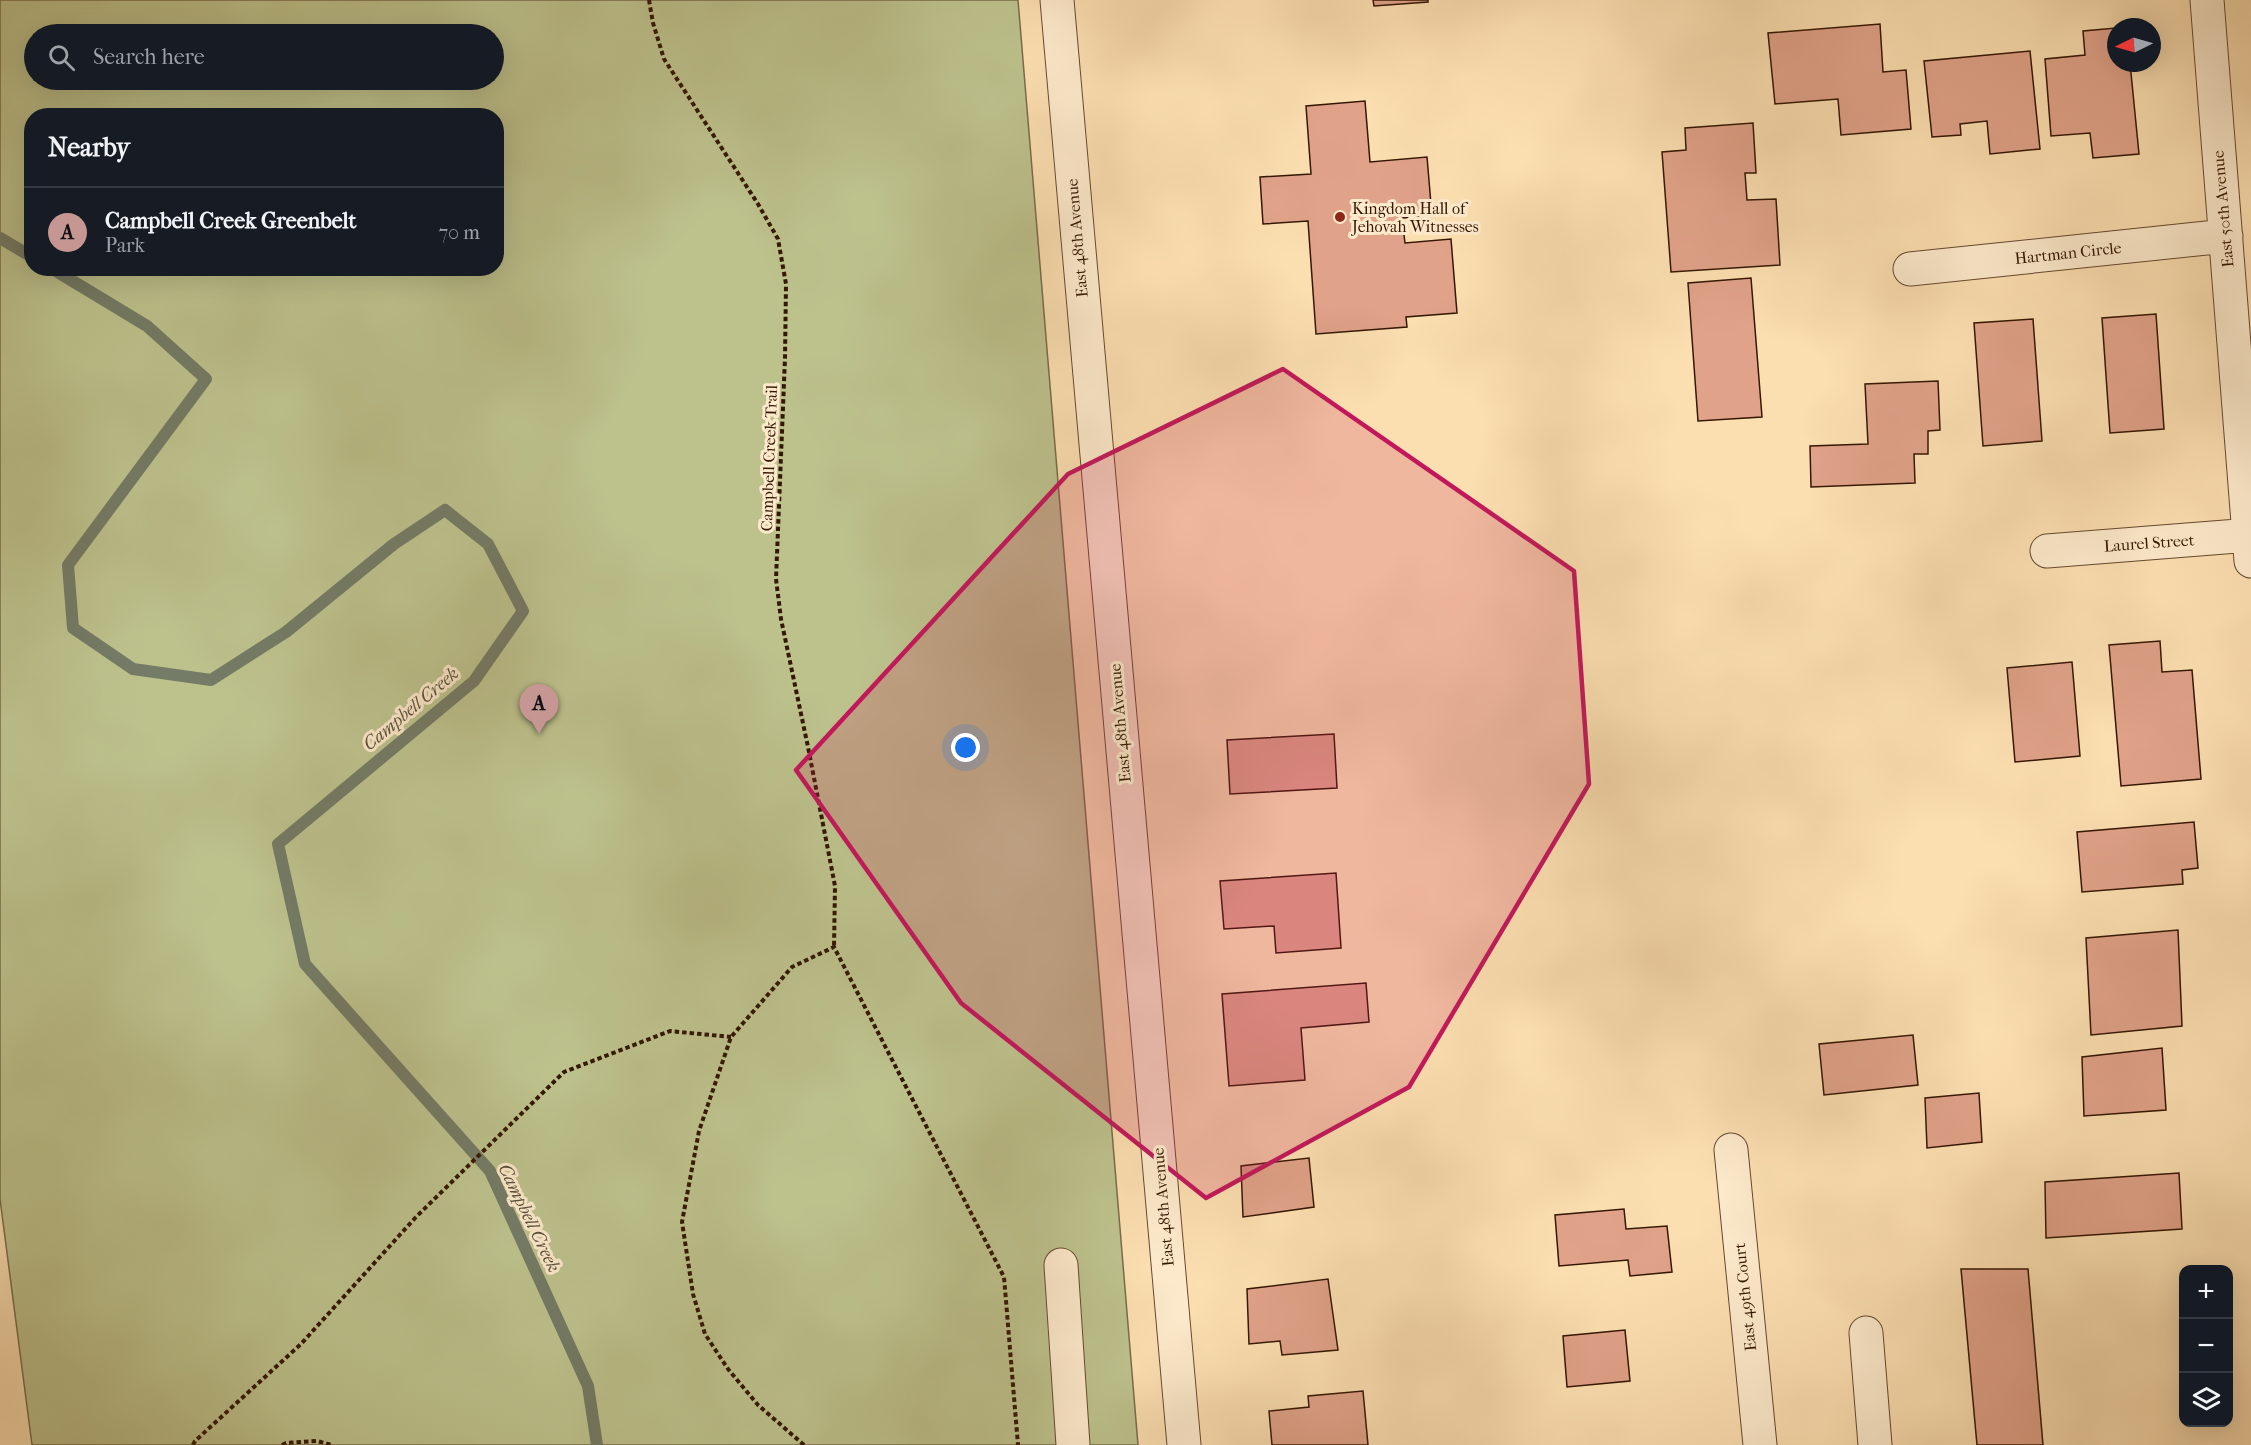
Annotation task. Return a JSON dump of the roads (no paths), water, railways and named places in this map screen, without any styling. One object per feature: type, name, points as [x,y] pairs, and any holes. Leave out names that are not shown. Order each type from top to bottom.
[{"type":"street","name":"East 48th Avenue","points":[[1058,0],[1184,1445]]},
{"type":"street","name":"East 50th Avenue","points":[[2207,0],[2250,544]]},
{"type":"street","name":"Hartman Circle","points":[[1910,270],[2226,236]]},
{"type":"street","name":"Laurel Street","points":[[2047,550],[2250,544]]},
{"type":"street","name":"East 49th Court","points":[[1731,1150],[1760,1445]]},
{"type":"street","points":[[1061,1265],[1073,1445]]},
{"type":"street","points":[[1866,1334],[1875,1445]]},
{"type":"waterway","name":"Campbell Creek","points":[[0,238],[24,252]]},
{"type":"waterway","name":"Campbell Creek","points":[[64,276],[147,326],[206,379],[68,565],[73,628],[133,669],[211,680],[286,632],[394,544],[445,510],[488,544],[523,611],[474,681],[278,844],[305,964],[490,1171],[588,1386],[597,1445]]},
{"type":"place","name":"Kingdom Hall of Jehovah Witnesses","points":[[1340,217]]},
{"type":"place","name":"Campbell Creek Greenbelt","points":[[539,734]]}]
